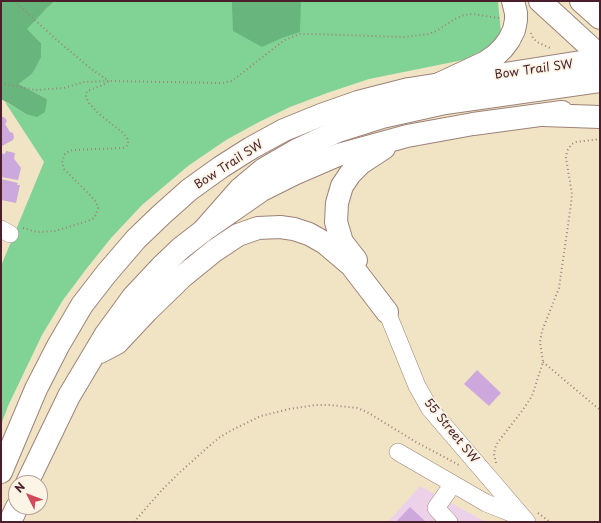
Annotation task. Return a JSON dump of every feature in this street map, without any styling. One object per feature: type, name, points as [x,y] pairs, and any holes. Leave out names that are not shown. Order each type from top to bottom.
[{"type":"main road","points":[[540,1],[600,56]]},
{"type":"main road","points":[[581,1],[600,18]]},
{"type":"main road","points":[[439,84],[486,62],[503,48],[514,30],[516,20],[516,13],[508,10]]},
{"type":"main road","name":"Bow Trail SW","points":[[1,472],[36,389],[58,346],[82,306],[106,274],[136,239],[189,190],[221,167],[284,130],[320,115],[358,102],[409,89],[600,59]]},
{"type":"main road","points":[[202,231],[240,189],[264,169],[297,150],[338,131],[382,117],[445,103],[600,81]]},
{"type":"main road","points":[[31,475],[69,396],[92,355],[133,297],[181,248],[202,231],[262,190],[338,155],[408,136],[473,124],[600,106]]},
{"type":"main road","points":[[543,115],[600,117]]},
{"type":"main road","points":[[387,312],[376,285],[342,242],[336,222],[336,203],[346,179],[361,163],[408,136]]},
{"type":"main road","points":[[92,355],[117,343],[167,291],[214,251],[238,235],[258,228],[280,227],[294,229],[309,234],[325,243],[351,265],[387,312]]},
{"type":"street","name":"55 Street SW","points":[[387,312],[417,386],[430,409],[503,493],[523,521]]},
{"type":"street","points":[[398,452],[486,503],[523,521]]},
{"type":"street","points":[[449,522],[436,508],[453,484]]},
{"type":"path","points":[[14,1],[58,42],[90,68],[109,81]]},
{"type":"path","points":[[1,83],[36,90],[64,88],[84,82],[109,81],[222,84],[232,81],[285,40],[300,34],[404,37],[429,34],[464,15],[508,10]]},
{"type":"path","points":[[529,30],[537,42],[543,46],[556,50]]},
{"type":"path","points":[[5,232],[20,227],[37,232],[55,232],[92,219],[95,216],[98,208],[96,202],[64,169],[62,162],[65,154],[69,151],[123,148],[128,145],[128,140],[122,132],[99,114],[89,103],[86,97],[87,91],[109,81]]},
{"type":"path","points":[[497,465],[494,454],[495,448],[532,396],[543,362],[540,342],[544,326],[559,288],[571,204],[572,194],[566,154],[568,148],[576,142],[600,139]]},
{"type":"path","points":[[543,362],[600,410]]},
{"type":"path","points":[[134,522],[178,474],[220,437],[254,419],[289,408],[316,405],[357,408],[367,412],[416,442],[464,468]]},
{"type":"shaded area","points":[[420,486],[486,522],[388,522]]},
{"type":"green space","points":[[1,1],[55,1],[27,29],[41,43],[41,57],[32,74],[19,84],[47,99],[45,112],[37,117],[26,114],[1,99]]},
{"type":"green space","points":[[55,1],[498,1],[501,33],[490,50],[479,52],[463,60],[369,79],[290,107],[226,140],[188,166],[142,205],[111,238],[63,300],[42,335],[8,406],[1,425],[1,266],[44,162],[5,102],[26,114],[47,99],[19,84],[32,74],[41,43],[26,29]]},
{"type":"green space","points":[[232,1],[301,1],[300,32],[262,47],[233,31]]},
{"type":"building","points":[[1,116],[7,121],[5,124],[10,132],[13,133],[14,137],[13,140],[2,146],[1,145]]},
{"type":"building","points":[[6,151],[15,153],[14,159],[21,168],[18,180],[1,177],[1,153],[5,154]]},
{"type":"building","points":[[1,179],[18,183],[17,185],[20,185],[16,203],[1,200]]},
{"type":"building","points":[[477,370],[501,393],[489,406],[464,384]]},
{"type":"building","points":[[410,507],[426,522],[396,522]]}]
